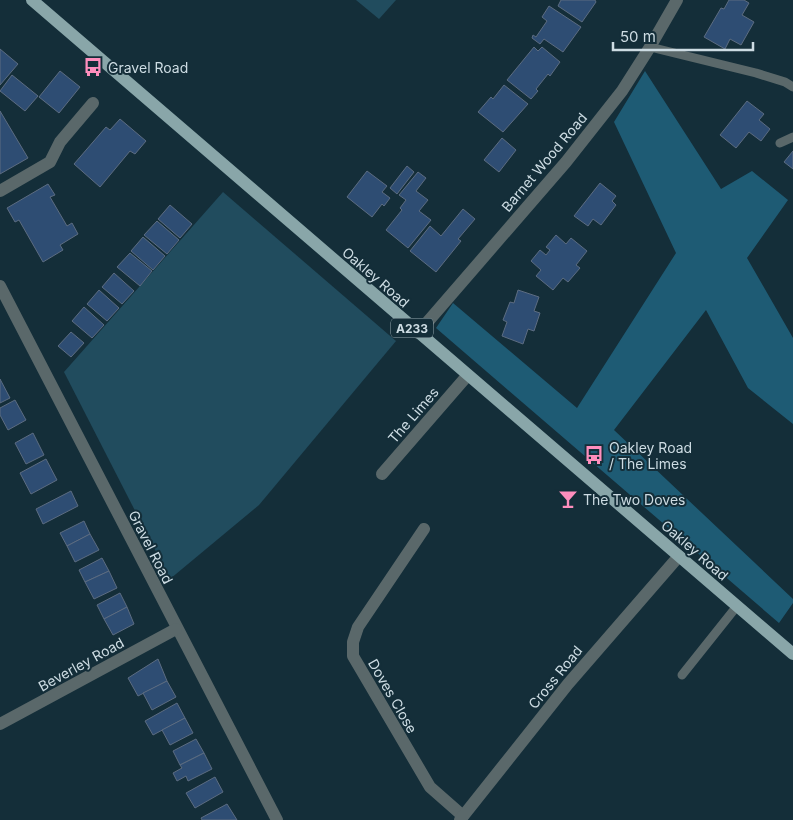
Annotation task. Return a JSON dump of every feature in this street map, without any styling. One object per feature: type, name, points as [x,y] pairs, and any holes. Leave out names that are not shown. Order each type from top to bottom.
[{"type":"main road","name":"Oakley Road","points":[[32,0],[467,376],[793,654]]},
{"type":"street","name":"Barnet Wood Road","points":[[418,332],[566,162],[622,91],[677,0]]},
{"type":"street","points":[[0,191],[50,162],[60,142],[93,103]]},
{"type":"street","name":"Gravel Road","points":[[0,286],[176,629],[277,820]]},
{"type":"street","name":"The Limes","points":[[382,474],[467,376]]},
{"type":"street","name":"Doves Close","points":[[424,529],[358,627],[352,642],[353,656],[430,787],[461,818]]},
{"type":"street","name":"Cross Road","points":[[461,818],[568,684],[678,556]]},
{"type":"street","name":"Beverley Road","points":[[0,724],[176,629]]},
{"type":"lane","points":[[650,47],[756,73],[785,82],[793,88]]},
{"type":"lane","points":[[780,143],[793,137]]},
{"type":"lane","points":[[682,675],[737,606]]},
{"type":"shaded area","points":[[356,0],[396,0],[379,19]]},
{"type":"shaded area","points":[[645,71],[721,189],[752,171],[788,200],[747,258],[793,338],[793,424],[748,388],[706,310],[614,430],[793,599],[793,603],[779,623],[436,328],[453,303],[577,408],[676,253],[614,122]]},
{"type":"shaded area","points":[[223,192],[396,341],[259,505],[170,579],[64,372]]},
{"type":"building","points":[[561,0],[595,0],[596,2],[582,22],[558,6]]},
{"type":"building","points":[[729,0],[744,0],[749,3],[742,15],[754,22],[741,45],[730,39],[725,49],[704,37],[721,8],[724,9]]},
{"type":"building","points":[[549,6],[581,27],[563,52],[544,39],[540,44],[532,38],[533,35],[536,37],[547,21],[542,17]]},
{"type":"building","points":[[534,47],[538,51],[542,47],[560,62],[550,76],[548,74],[536,89],[538,91],[531,99],[507,80]]},
{"type":"building","points":[[0,49],[18,64],[0,85]]},
{"type":"building","points":[[60,71],[80,87],[59,113],[39,97]]},
{"type":"building","points":[[12,75],[38,96],[25,111],[0,91]]},
{"type":"building","points":[[504,85],[528,104],[503,132],[478,112],[491,97],[493,99]]},
{"type":"building","points":[[747,101],[764,114],[759,120],[770,129],[761,141],[749,132],[736,148],[720,135]]},
{"type":"building","points":[[0,111],[28,158],[0,174]]},
{"type":"building","points":[[120,119],[146,141],[135,154],[130,151],[100,187],[74,164],[106,127],[110,130]]},
{"type":"building","points":[[502,138],[516,150],[499,172],[484,160]]},
{"type":"building","points":[[793,151],[793,169],[784,162]]},
{"type":"building","points":[[407,166],[414,172],[397,194],[390,188]]},
{"type":"building","points":[[367,171],[387,186],[382,192],[390,198],[384,206],[382,204],[372,217],[347,197]]},
{"type":"building","points":[[418,172],[426,178],[416,191],[428,200],[419,211],[431,220],[408,248],[386,230],[402,210],[400,208],[406,200],[399,195]]},
{"type":"building","points":[[600,183],[616,196],[612,201],[616,205],[601,225],[593,219],[588,226],[574,216]]},
{"type":"building","points":[[48,184],[55,195],[50,197],[67,226],[72,223],[78,234],[60,245],[63,250],[43,262],[19,220],[15,222],[7,208]]},
{"type":"building","points":[[170,205],[192,224],[180,238],[158,219]]},
{"type":"building","points":[[463,209],[475,219],[458,239],[461,241],[436,272],[410,251],[430,226],[441,236]]},
{"type":"building","points":[[157,221],[179,240],[167,254],[144,235]]},
{"type":"building","points":[[556,235],[566,244],[571,238],[587,251],[576,265],[580,268],[568,282],[563,278],[553,290],[536,276],[541,270],[531,261],[540,250],[546,255],[550,250],[546,247]]},
{"type":"building","points":[[143,237],[165,256],[153,270],[131,251]]},
{"type":"building","points":[[130,253],[152,271],[140,286],[117,267]]},
{"type":"building","points":[[114,273],[134,291],[122,304],[102,287]]},
{"type":"building","points":[[99,290],[119,308],[107,321],[87,304]]},
{"type":"building","points":[[518,290],[539,297],[534,311],[540,313],[534,331],[528,329],[523,344],[502,336],[507,322],[503,320],[510,302],[514,303]]},
{"type":"building","points":[[84,307],[104,325],[92,338],[72,321]]},
{"type":"building","points":[[71,332],[84,343],[71,357],[58,346]]},
{"type":"building","points":[[0,379],[10,398],[0,403]]},
{"type":"building","points":[[15,400],[26,420],[8,430],[0,415],[0,408]]},
{"type":"building","points":[[33,433],[44,455],[26,464],[15,443]]},
{"type":"building","points":[[46,459],[57,480],[31,494],[20,473]]},
{"type":"building","points":[[71,491],[78,506],[43,524],[36,509]]},
{"type":"building","points":[[84,521],[90,534],[67,546],[60,533]]},
{"type":"building","points":[[90,534],[99,550],[75,562],[67,546]]},
{"type":"building","points":[[102,558],[109,571],[85,582],[79,570]]},
{"type":"building","points":[[109,571],[117,588],[94,599],[85,582]]},
{"type":"building","points":[[120,593],[127,607],[104,619],[97,605]]},
{"type":"building","points":[[127,607],[134,624],[113,635],[104,619]]},
{"type":"building","points":[[158,659],[167,681],[138,696],[128,678]]},
{"type":"building","points":[[167,681],[176,697],[152,710],[143,693]]},
{"type":"building","points":[[177,703],[185,718],[153,735],[145,721]]},
{"type":"building","points":[[185,718],[193,733],[170,745],[162,730]]},
{"type":"building","points":[[196,739],[204,753],[180,765],[173,751]]},
{"type":"building","points":[[204,753],[212,769],[188,781],[186,776],[177,781],[173,773],[182,768],[180,765]]},
{"type":"building","points":[[215,777],[223,792],[195,808],[186,793]]},
{"type":"building","points":[[227,804],[237,820],[202,820],[201,818]]},
{"type":"place","name":"Gravel Road","points":[[93,67]]},
{"type":"place","name":"Oakley Road / The Limes","points":[[594,455]]},
{"type":"place","name":"The Two Doves","points":[[568,499]]}]
